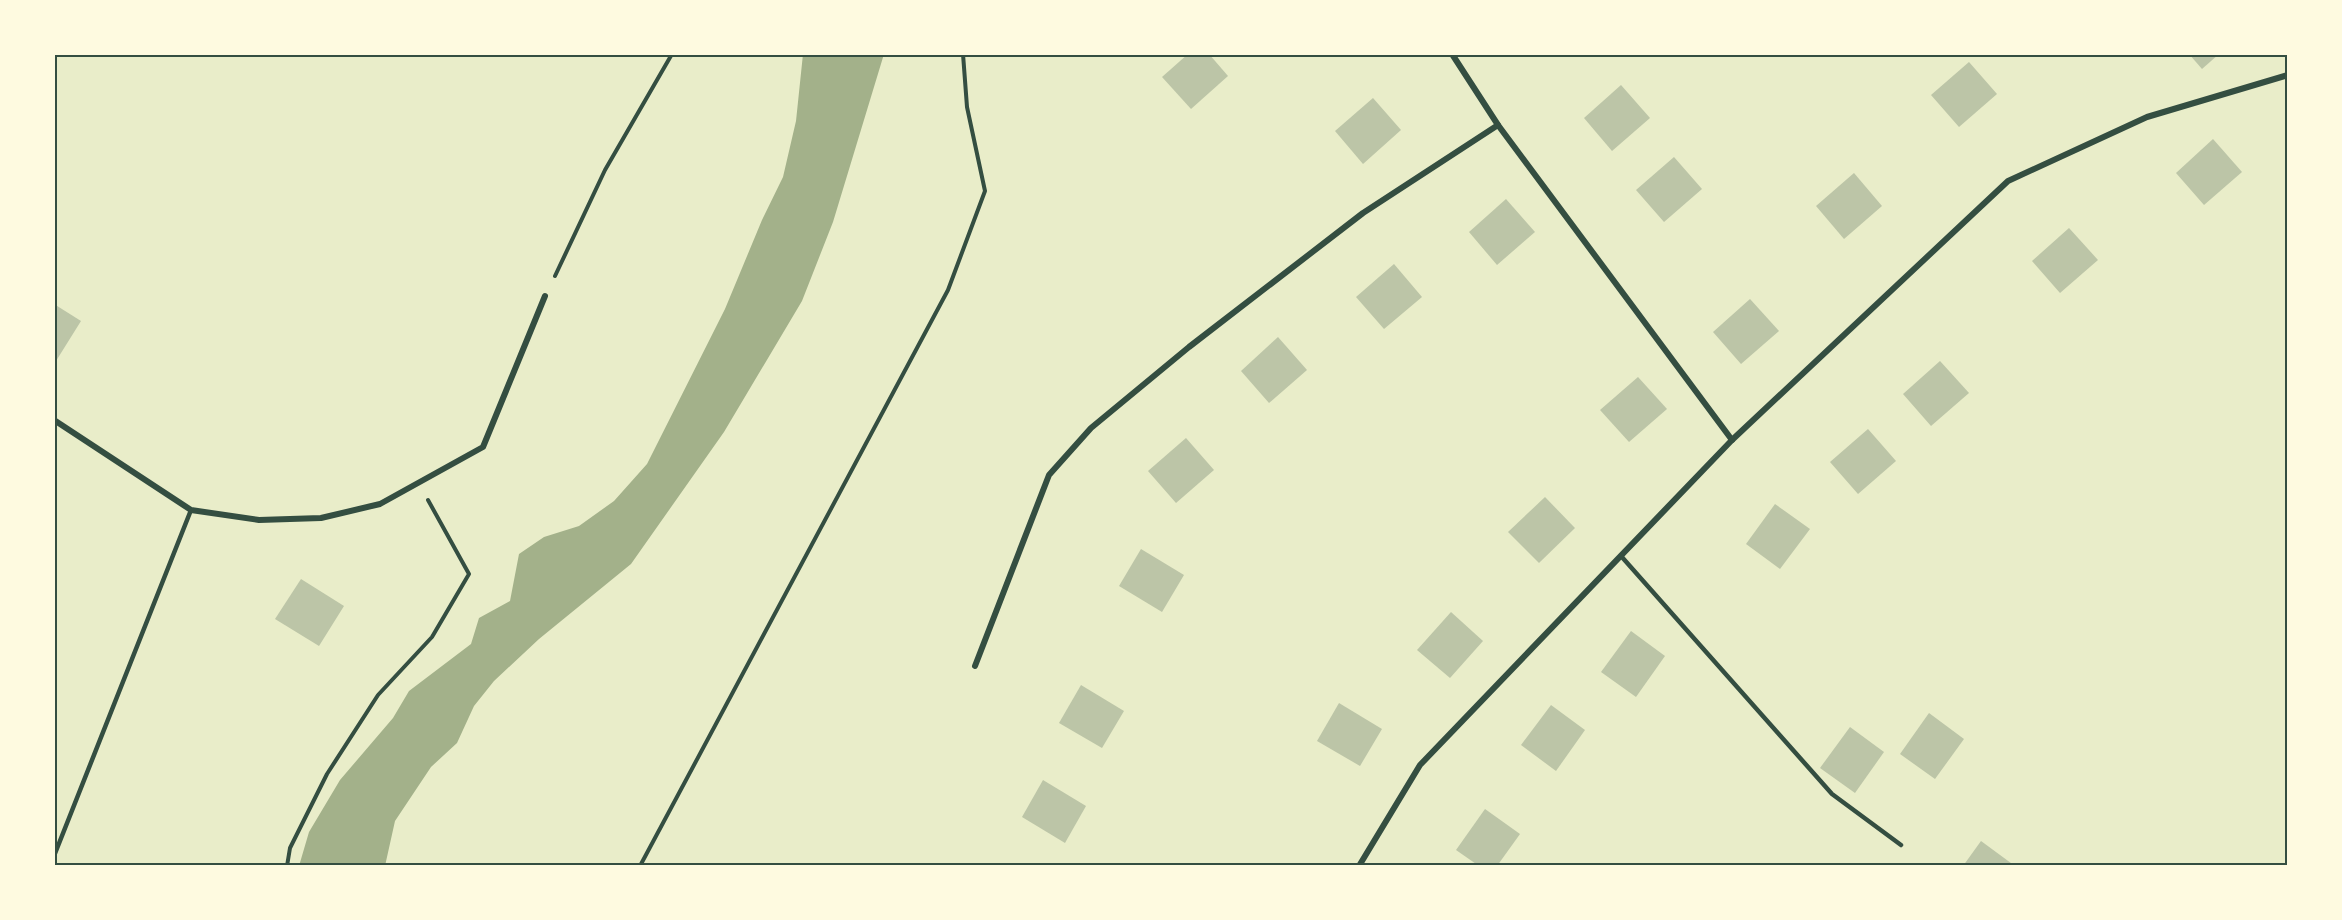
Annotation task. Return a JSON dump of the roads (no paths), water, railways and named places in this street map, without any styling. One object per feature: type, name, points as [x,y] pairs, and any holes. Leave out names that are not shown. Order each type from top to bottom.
[{"type":"street","points":[[1452,54],[1498,125],[1732,440]]},
{"type":"street","points":[[1359,866],[1420,765],[1732,440],[2008,181],[2147,117],[2288,75]]},
{"type":"street","points":[[975,666],[1049,476],[1091,428],[1189,347],[1363,213],[1498,125]]},
{"type":"street","points":[[54,420],[191,510],[259,520],[321,518],[380,504],[483,447],[545,296]]},
{"type":"lane","points":[[54,856],[191,510]]},
{"type":"lane","points":[[1621,556],[1832,794],[1901,845]]}]
